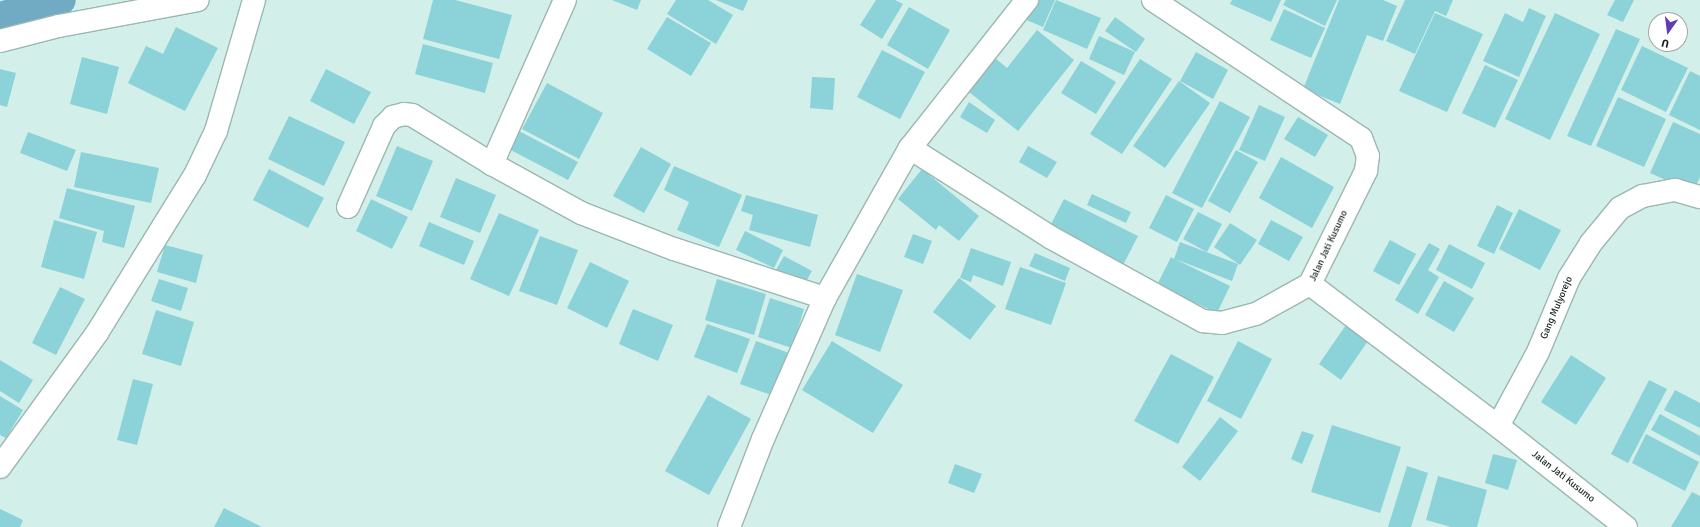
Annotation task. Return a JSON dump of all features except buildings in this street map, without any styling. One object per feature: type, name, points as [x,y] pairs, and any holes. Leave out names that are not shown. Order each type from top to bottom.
[{"type":"street","points":[[0,41],[59,26],[198,0]]},
{"type":"street","points":[[0,467],[97,333],[195,175],[216,131],[254,0]]},
{"type":"street","points":[[492,164],[565,0]]},
{"type":"street","points":[[729,527],[763,439],[825,298],[910,148],[1027,0]]},
{"type":"street","name":"Jalan Jati Kusumo","points":[[1153,0],[1361,138],[1368,156],[1366,171],[1310,284],[1498,426],[1626,527]]},
{"type":"street","points":[[348,207],[384,126],[393,117],[404,114],[412,115],[492,164],[581,213],[674,249],[825,298]]},
{"type":"street","points":[[910,148],[1050,237],[1202,321],[1222,323],[1256,314],[1310,284]]},
{"type":"street","name":"Gang Mulyorejo","points":[[1498,426],[1538,352],[1569,278],[1591,243],[1620,208],[1643,196],[1675,190],[1700,197]]},
{"type":"waterway","points":[[0,17],[61,0]]}]
